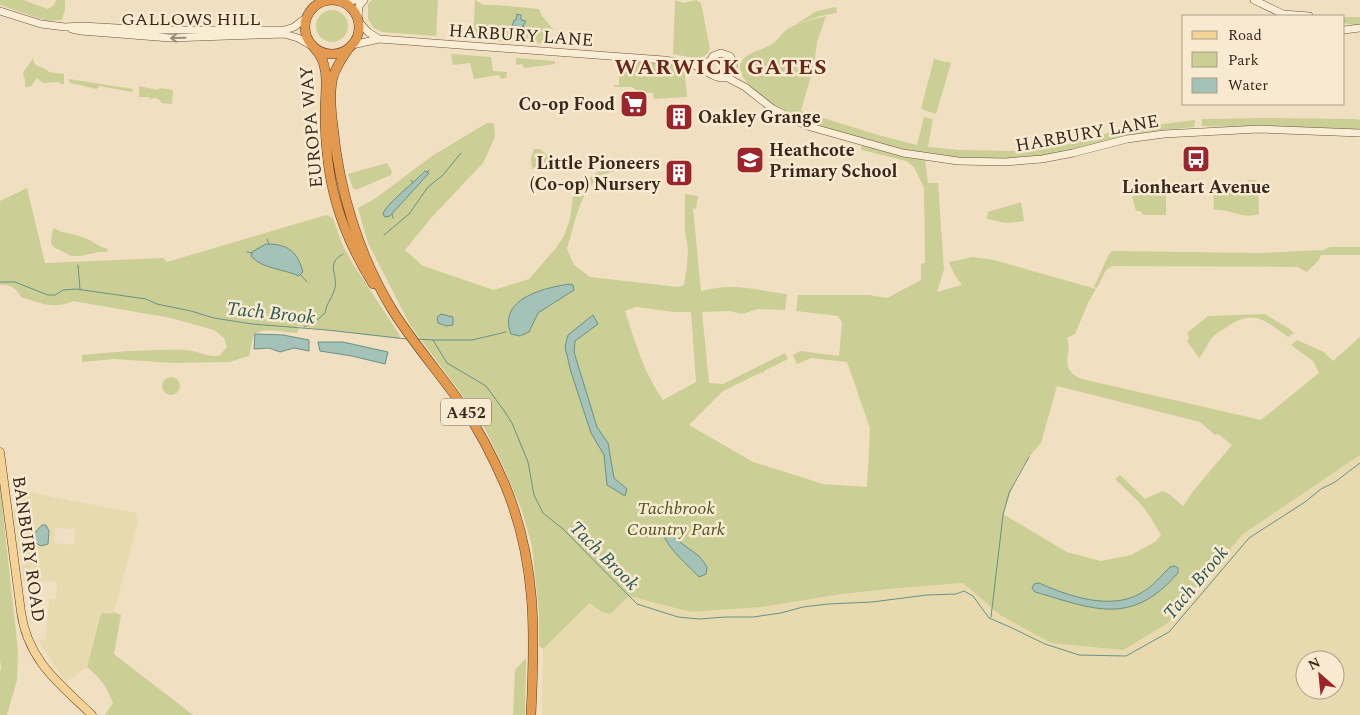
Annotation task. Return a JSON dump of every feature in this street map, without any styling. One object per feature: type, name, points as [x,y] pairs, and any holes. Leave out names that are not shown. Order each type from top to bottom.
[{"type":"highway","points":[[308,15],[322,3],[338,1],[350,8],[358,20],[357,36],[351,46],[333,53],[314,48],[305,34],[308,15],[315,0]]},
{"type":"highway","name":"EUROPA WAY","points":[[351,46],[335,71],[332,80],[332,119],[338,166],[346,198],[370,265],[392,309]]},
{"type":"highway","name":"EUROPA WAY","points":[[314,48],[321,55],[326,68],[326,148],[329,173],[338,208],[353,247],[378,292],[462,406],[485,444],[504,484],[518,523],[529,569],[532,597],[534,636],[531,715]]},
{"type":"highway","points":[[332,119],[331,143],[340,198],[338,208]]},
{"type":"highway","points":[[346,198],[343,206],[346,217],[378,292]]},
{"type":"main road","name":"BANBURY ROAD","points":[[0,452],[20,612],[26,634],[33,652],[46,670],[92,715]]},
{"type":"street","points":[[338,1],[356,0]]},
{"type":"street","points":[[364,0],[359,6],[358,20],[368,32],[378,39]]},
{"type":"street","points":[[1254,0],[1283,14],[1296,15]]},
{"type":"street","name":"GALLOWS HILL","points":[[0,11],[41,24],[81,31],[152,37],[284,34],[298,38],[314,48]]},
{"type":"street","name":"GALLOWS HILL","points":[[67,28],[82,26],[145,30],[275,30],[291,29],[308,15]]},
{"type":"street","name":"HARBURY LANE","points":[[351,46],[378,39],[664,60],[691,64],[710,73]]},
{"type":"street","points":[[717,54],[727,54],[734,62],[734,69],[726,78],[716,78],[710,73],[708,67],[710,61],[717,54]]},
{"type":"street","name":"HARBURY LANE","points":[[691,64],[710,61]]},
{"type":"street","name":"HARBURY LANE","points":[[734,69],[745,87]]},
{"type":"street","name":"HARBURY LANE","points":[[726,78],[745,87],[773,109],[814,128],[903,153],[966,162],[1005,162],[1042,159],[1074,154],[1126,139],[1164,134],[1259,129],[1360,133]]},
{"type":"shaded area","points":[[1360,455],[1360,715],[542,715],[543,649],[591,603],[602,612],[629,596],[691,612],[762,607],[842,594],[963,583],[1000,615],[1168,623],[1243,534]]},
{"type":"shaded area","points":[[18,490],[136,513],[138,521],[113,615],[100,613],[87,667],[66,682],[38,641],[46,639],[49,599],[56,599],[57,584],[53,581],[24,583],[13,508],[21,507]],"holes":[[[55,528],[75,529],[74,545],[54,543]]]},
{"type":"green space","points":[[0,0],[23,0],[48,9],[54,5],[56,0],[65,0],[65,9],[62,20],[47,21],[0,5]]},
{"type":"green space","points":[[372,0],[438,0],[436,36],[382,32],[374,28],[368,19],[368,4]]},
{"type":"green space","points":[[475,0],[484,5],[539,9],[542,16],[553,29],[547,44],[473,39]]},
{"type":"green space","points":[[675,0],[683,3],[696,0],[701,3],[710,49],[704,56],[694,58],[673,54]]},
{"type":"green space","points":[[836,7],[837,13],[820,16],[796,24],[817,11]]},
{"type":"green space","points":[[332,10],[338,11],[343,15],[347,20],[347,32],[343,37],[338,41],[332,42],[326,41],[321,37],[317,32],[316,26],[317,20],[321,15],[326,11]]},
{"type":"green space","points":[[826,16],[817,42],[814,65],[801,111],[878,135],[917,145],[924,117],[933,119],[928,147],[959,150],[1017,151],[1061,146],[1122,129],[1195,120],[1194,127],[1145,132],[1022,161],[980,160],[903,153],[812,124],[787,111],[785,113],[754,90],[742,75],[740,68],[742,61],[748,55],[772,44],[793,26]]},
{"type":"green space","points":[[1345,17],[1360,17],[1360,26],[1345,23]]},
{"type":"green space","points":[[451,54],[491,57],[493,71],[507,72],[506,78],[501,79],[499,75],[474,79],[470,63],[453,65]]},
{"type":"green space","points":[[33,57],[36,65],[49,72],[64,74],[64,84],[59,82],[43,83],[37,78],[32,86],[25,87],[23,74]]},
{"type":"green space","points":[[516,58],[555,61],[555,64],[524,68],[522,64],[516,65]]},
{"type":"green space","points":[[934,59],[951,63],[936,114],[921,109]]},
{"type":"green space","points":[[619,61],[684,66],[687,97],[654,99],[653,93],[641,93],[632,87],[614,87],[614,85],[619,85]]},
{"type":"green space","points":[[69,79],[133,89],[132,92],[99,86],[97,89],[70,83]]},
{"type":"green space","points":[[139,86],[157,90],[160,88],[173,90],[172,104],[161,103],[156,98],[139,97]]},
{"type":"green space","points":[[1202,119],[1354,119],[1360,120],[1360,130],[1202,126]]},
{"type":"green space","name":"Tachbrook Country Park","points":[[487,123],[494,123],[495,137],[483,163],[431,218],[405,250],[423,266],[494,290],[529,279],[564,236],[570,219],[575,189],[599,171],[614,167],[617,171],[605,174],[595,181],[582,201],[567,249],[574,265],[590,277],[678,287],[684,285],[688,249],[685,231],[685,194],[698,196],[696,209],[693,208],[701,291],[713,288],[734,287],[787,294],[785,310],[758,309],[742,314],[729,311],[702,312],[709,383],[723,384],[785,353],[788,359],[764,371],[763,374],[762,372],[723,391],[689,425],[753,462],[823,484],[867,487],[870,428],[847,362],[811,358],[797,364],[793,355],[800,351],[839,356],[842,323],[838,316],[796,311],[798,295],[869,295],[887,298],[921,280],[921,264],[925,263],[924,188],[914,167],[906,161],[862,150],[863,145],[925,160],[928,183],[938,183],[944,269],[937,292],[962,285],[954,274],[949,262],[973,257],[994,260],[1096,289],[1075,334],[1067,338],[1068,366],[1074,375],[1082,379],[1261,420],[1319,373],[1313,361],[1291,345],[1297,340],[1324,352],[1333,361],[1360,337],[1360,455],[1243,534],[1168,623],[1123,650],[1051,643],[1000,615],[963,583],[842,594],[762,607],[691,612],[629,596],[610,614],[602,612],[590,603],[543,649],[539,646],[539,614],[532,546],[522,511],[485,429],[410,325],[368,243],[358,208],[376,198],[432,156]],"holes":[[[636,307],[674,312],[691,312],[696,382],[663,400],[645,368],[625,311]],[[1057,386],[1200,422],[1215,435],[1218,434],[1232,445],[1183,506],[1169,494],[1162,491],[1145,499],[1120,475],[1115,479],[1140,503],[1151,518],[1161,535],[1155,542],[1131,555],[1101,561],[1067,552],[1003,514],[1015,480],[1029,457],[1041,443]]]},
{"type":"green space","points":[[534,149],[540,149],[548,156],[551,154],[552,157],[549,158],[548,165],[532,169],[531,158]]},
{"type":"green space","points":[[387,163],[392,172],[391,175],[356,190],[353,188],[348,174]]},
{"type":"green space","points":[[1248,180],[1256,180],[1258,182],[1259,214],[1247,216],[1214,210],[1213,188],[1242,187]]},
{"type":"green space","points":[[1166,187],[1166,215],[1144,215],[1140,211],[1136,211],[1132,196]]},
{"type":"green space","points":[[27,188],[45,263],[163,258],[167,262],[326,215],[333,218],[342,244],[353,264],[399,334],[400,339],[296,326],[299,329],[297,333],[261,331],[257,333],[253,338],[249,356],[229,362],[173,363],[115,359],[82,362],[82,355],[147,350],[185,350],[210,356],[219,356],[227,347],[224,338],[214,330],[171,318],[73,301],[60,305],[47,305],[21,297],[12,287],[0,285],[0,201]]},
{"type":"green space","points":[[1021,202],[1024,221],[1006,223],[987,219],[988,212]]},
{"type":"green space","points":[[54,228],[86,238],[108,249],[107,252],[71,256],[51,244]]},
{"type":"green space","points":[[1330,247],[1360,247],[1360,255],[1321,255],[1307,272],[1297,267],[1112,266],[1106,270],[1097,288],[1094,287],[1112,251],[1262,253],[1324,250]]},
{"type":"green space","points":[[1265,314],[1294,333],[1288,337],[1266,322],[1259,319],[1244,318],[1217,333],[1210,340],[1199,358],[1187,341],[1189,337],[1187,333],[1208,316]]},
{"type":"green space","points":[[167,377],[175,377],[180,382],[178,393],[167,395],[162,390],[162,382]]},
{"type":"green space","points":[[0,486],[18,651],[17,680],[7,715],[0,715]]},
{"type":"green space","points":[[113,612],[121,615],[114,654],[193,715],[105,715],[113,703],[103,683],[87,667],[101,613],[113,614]]},
{"type":"green space","points":[[526,658],[525,715],[513,715],[515,670]]},
{"type":"water","points":[[517,14],[521,15],[521,20],[526,21],[521,29],[511,29],[514,20],[516,20]]},
{"type":"water","points":[[425,171],[429,173],[390,216],[385,217],[383,214],[389,205]]},
{"type":"water","points":[[266,244],[280,245],[290,250],[298,259],[303,272],[299,276],[261,264],[251,256],[252,252]]},
{"type":"water","points":[[569,284],[573,285],[574,290],[538,313],[529,332],[520,336],[511,334],[508,322],[511,312],[525,297],[536,292]]},
{"type":"water","points":[[441,314],[453,317],[453,325],[446,326],[438,323],[437,317]]},
{"type":"water","points":[[593,315],[598,324],[575,341],[574,352],[597,427],[608,443],[614,478],[627,489],[625,496],[607,485],[604,455],[591,433],[565,347],[568,335]]},
{"type":"water","points":[[255,334],[283,335],[309,340],[309,351],[294,348],[280,352],[269,348],[254,349]]},
{"type":"water","points":[[318,342],[343,342],[388,352],[385,364],[320,351]]},
{"type":"water","points":[[42,525],[46,525],[49,531],[48,544],[41,546],[34,542],[32,536]]},
{"type":"water","points":[[664,525],[672,536],[700,557],[707,567],[706,574],[699,577],[676,554],[663,534],[660,526]]},
{"type":"water","points":[[1175,566],[1178,568],[1178,573],[1161,590],[1144,601],[1128,607],[1094,608],[1035,592],[1032,588],[1034,584],[1039,583],[1076,597],[1090,600],[1116,601],[1145,591],[1170,567]]},
{"type":"waterway","points":[[523,26],[528,30]]},
{"type":"waterway","points":[[384,235],[409,214],[428,187],[443,175],[461,153]]},
{"type":"waterway","points":[[392,214],[393,218]]},
{"type":"waterway","points":[[267,239],[269,244]]},
{"type":"waterway","points":[[247,252],[252,253]]},
{"type":"waterway","points":[[304,327],[315,322],[325,313],[335,286],[334,262],[343,254]]},
{"type":"waterway","points":[[78,265],[80,289]]},
{"type":"waterway","points":[[300,274],[307,282]]},
{"type":"waterway","name":"Tach Brook","points":[[0,282],[15,282],[48,295],[55,295],[63,290],[76,289],[146,299],[157,304],[214,318],[252,324],[407,339]]},
{"type":"waterway","points":[[433,340],[472,340],[506,332]]},
{"type":"waterway","name":"Tach Brook","points":[[416,339],[433,340],[447,363],[486,386],[505,412],[512,423],[528,462],[534,495],[543,513],[563,529],[637,604],[678,617],[699,619],[753,617],[781,613],[803,607],[956,594],[964,591],[973,596],[989,618],[1045,644],[1079,655],[1126,656],[1169,632],[1249,538],[1305,502],[1321,489],[1335,482],[1360,463]]},
{"type":"waterway","points":[[991,617],[1003,515],[1009,493],[1029,457]]},
{"type":"place","name":"Co-op Food","points":[[634,104]]},
{"type":"place","name":"Oakley Grange","points":[[679,117]]},
{"type":"place","name":"Lionheart Avenue","points":[[1196,159]]},
{"type":"place","name":"Heathcote Primary School","points":[[750,160]]},
{"type":"place","name":"Little Pioneers (Co-op) Nursery","points":[[679,173]]},
{"type":"district","name":"WARWICK GATES","points":[[721,66]]}]
